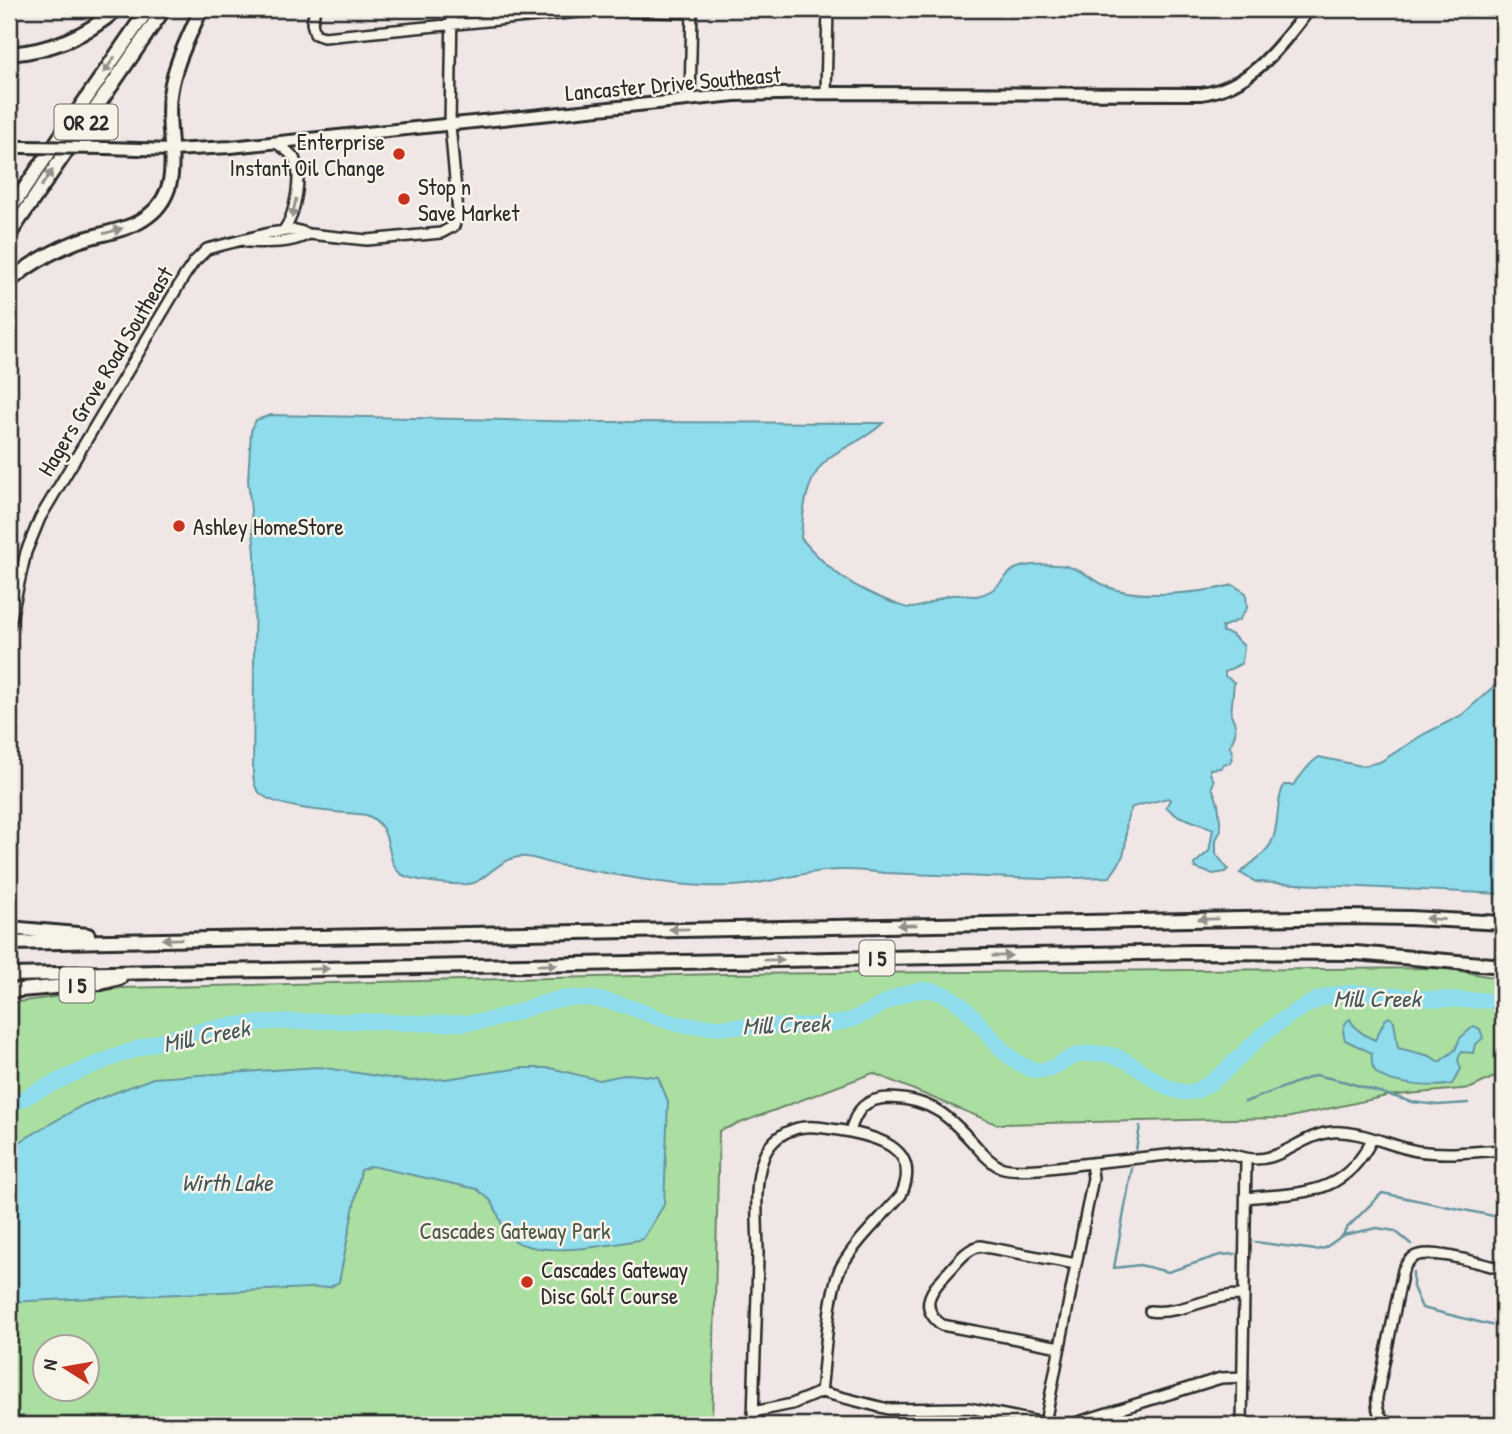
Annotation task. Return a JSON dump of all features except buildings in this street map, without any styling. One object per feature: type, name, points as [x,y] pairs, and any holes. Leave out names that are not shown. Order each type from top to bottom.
[{"type":"highway","points":[[9,54],[42,50],[64,43],[85,33],[117,9]]},
{"type":"highway","name":"OR 22","points":[[9,211],[148,9]]},
{"type":"highway","name":"OR 22","points":[[9,234],[164,9]]},
{"type":"highway","points":[[9,282],[48,254],[78,241],[137,223],[150,215],[168,191],[174,167],[170,97],[175,71],[201,9]]},
{"type":"highway","name":"I 5","points":[[9,943],[1347,917],[1503,923]]},
{"type":"highway","points":[[9,928],[134,940]]},
{"type":"highway","name":"I 5","points":[[9,975],[1301,951],[1406,956],[1503,966]]},
{"type":"highway","name":"I 5","points":[[9,991],[101,983],[144,973]]},
{"type":"main road","name":"Lancaster Drive Southeast","points":[[9,147],[171,150],[276,143],[735,95],[1209,93],[1234,85],[1253,73],[1277,49],[1309,9]]},
{"type":"street","points":[[315,9],[312,23],[315,34],[319,37],[600,9],[692,11],[690,99]]},
{"type":"street","points":[[450,125],[452,9]]},
{"type":"street","points":[[826,93],[828,9]]},
{"type":"street","name":"Hagers Grove Road Southeast","points":[[9,627],[26,552],[49,501],[194,262],[207,249],[284,230],[367,240],[451,230],[457,222],[458,212],[450,125]]},
{"type":"street","points":[[276,143],[291,155],[296,165],[296,200],[291,220],[284,230]]},
{"type":"street","name":"Hagers Grove Road Southeast","points":[[238,241],[267,243],[297,240],[309,234]]},
{"type":"street","points":[[850,1132],[853,1119],[862,1106],[871,1100],[897,1098],[934,1107],[947,1115],[982,1153],[1001,1167],[1015,1169],[1219,1152],[1265,1160],[1305,1140],[1330,1132],[1353,1133],[1399,1147],[1433,1153],[1503,1150]]},
{"type":"street","points":[[753,1425],[759,1183],[763,1158],[774,1141],[792,1129],[811,1126],[881,1140],[901,1154],[907,1174],[901,1195],[847,1257],[840,1270],[833,1297],[821,1392]]},
{"type":"street","points":[[1245,1198],[1308,1191],[1337,1181],[1356,1166],[1372,1139]]},
{"type":"street","points":[[1242,1425],[1246,1158]]},
{"type":"street","points":[[1045,1423],[1093,1178],[1091,1163]]},
{"type":"street","points":[[1060,1347],[942,1325],[929,1309],[929,1297],[933,1288],[965,1253],[981,1245],[1076,1264]]},
{"type":"street","points":[[1391,1425],[1380,1416],[1376,1407],[1377,1397],[1403,1270],[1408,1262],[1413,1257],[1428,1253],[1503,1269]]},
{"type":"street","points":[[1150,1311],[1166,1313],[1231,1294],[1244,1295]]},
{"type":"street","points":[[753,1412],[792,1404],[821,1392],[888,1409],[970,1408],[1045,1423],[1074,1423],[1221,1378],[1243,1377]]},
{"type":"green space","name":"Cascades Gateway Park","points":[[1444,968],[1503,979],[1503,1073],[1471,1088],[1387,1096],[1286,1118],[996,1124],[873,1073],[719,1131],[712,1425],[9,1425],[9,1003],[121,988],[721,974]]},
{"type":"water","points":[[1501,20],[1503,120],[1494,61],[1495,52],[1501,44]]},
{"type":"water","points":[[271,415],[593,422],[883,423],[833,455],[817,472],[805,504],[801,538],[841,576],[877,596],[903,607],[916,608],[951,595],[975,596],[985,593],[995,588],[1015,569],[1042,565],[1071,568],[1106,586],[1134,593],[1187,593],[1233,585],[1246,593],[1247,608],[1239,620],[1222,627],[1223,632],[1231,634],[1244,646],[1242,663],[1225,672],[1225,676],[1234,682],[1231,715],[1235,730],[1230,746],[1233,755],[1230,763],[1223,764],[1221,768],[1210,769],[1221,830],[1216,840],[1216,854],[1228,869],[1213,874],[1195,868],[1194,864],[1209,851],[1213,829],[1176,815],[1166,807],[1170,800],[1168,798],[1132,807],[1127,819],[1123,855],[1110,877],[1042,879],[842,870],[753,884],[711,886],[645,880],[519,857],[506,861],[470,884],[407,877],[394,865],[383,828],[376,821],[366,815],[308,809],[277,802],[258,791],[255,785],[255,554],[248,480],[251,431],[256,420]]},
{"type":"water","points":[[1503,678],[1503,894],[1256,882],[1240,873],[1262,854],[1272,841],[1284,785],[1293,785],[1319,757],[1362,766],[1380,762],[1424,734],[1462,715]]},
{"type":"water","points":[[1389,1017],[1394,1021],[1398,1048],[1430,1056],[1439,1062],[1455,1050],[1460,1038],[1474,1026],[1480,1029],[1483,1038],[1475,1045],[1473,1053],[1461,1052],[1458,1060],[1461,1069],[1452,1084],[1425,1085],[1394,1081],[1378,1074],[1372,1065],[1372,1053],[1345,1040],[1343,1031],[1350,1019],[1354,1026],[1375,1040]]},
{"type":"water","name":"Wirth Lake","points":[[319,1067],[409,1081],[445,1079],[521,1068],[550,1068],[599,1080],[629,1074],[658,1077],[668,1101],[664,1205],[643,1239],[574,1249],[537,1248],[521,1244],[510,1237],[493,1204],[477,1189],[371,1166],[361,1170],[339,1282],[330,1287],[9,1302],[9,1148],[83,1105],[153,1078]]},
{"type":"waterway","name":"Mill Creek","points":[[9,1106],[53,1083],[123,1054],[171,1038],[231,1026],[303,1021],[466,1023],[496,1019],[565,998],[612,1002],[678,1024],[718,1027],[814,1025],[857,1018],[897,997],[917,990],[944,994],[957,1002],[1002,1050],[1028,1068],[1046,1070],[1076,1056],[1104,1054],[1127,1061],[1168,1088],[1190,1092],[1208,1084],[1284,1019],[1331,995],[1374,993],[1431,999],[1503,1001]]},
{"type":"waterway","points":[[1245,1102],[1316,1075],[1412,1102],[1438,1105],[1468,1103]]},
{"type":"waterway","points":[[1136,1150],[1140,1126]]},
{"type":"waterway","points":[[1132,1168],[1114,1268],[1140,1265],[1168,1272],[1220,1255],[1235,1254]]},
{"type":"waterway","points":[[1343,1235],[1382,1193],[1503,1218]]},
{"type":"waterway","points":[[1255,1242],[1316,1250],[1325,1248],[1343,1235],[1377,1228],[1395,1231],[1411,1244]]},
{"type":"waterway","points":[[1413,1272],[1413,1287],[1422,1308],[1503,1328]]},
{"type":"place","name":"Enterprise Instant Oil Change","points":[[399,154]]},
{"type":"place","name":"Stop n Save Market","points":[[404,199]]},
{"type":"place","name":"Ashley HomeStore","points":[[179,526]]},
{"type":"place","name":"Cascades Gateway Disc Golf Course","points":[[527,1282]]}]
